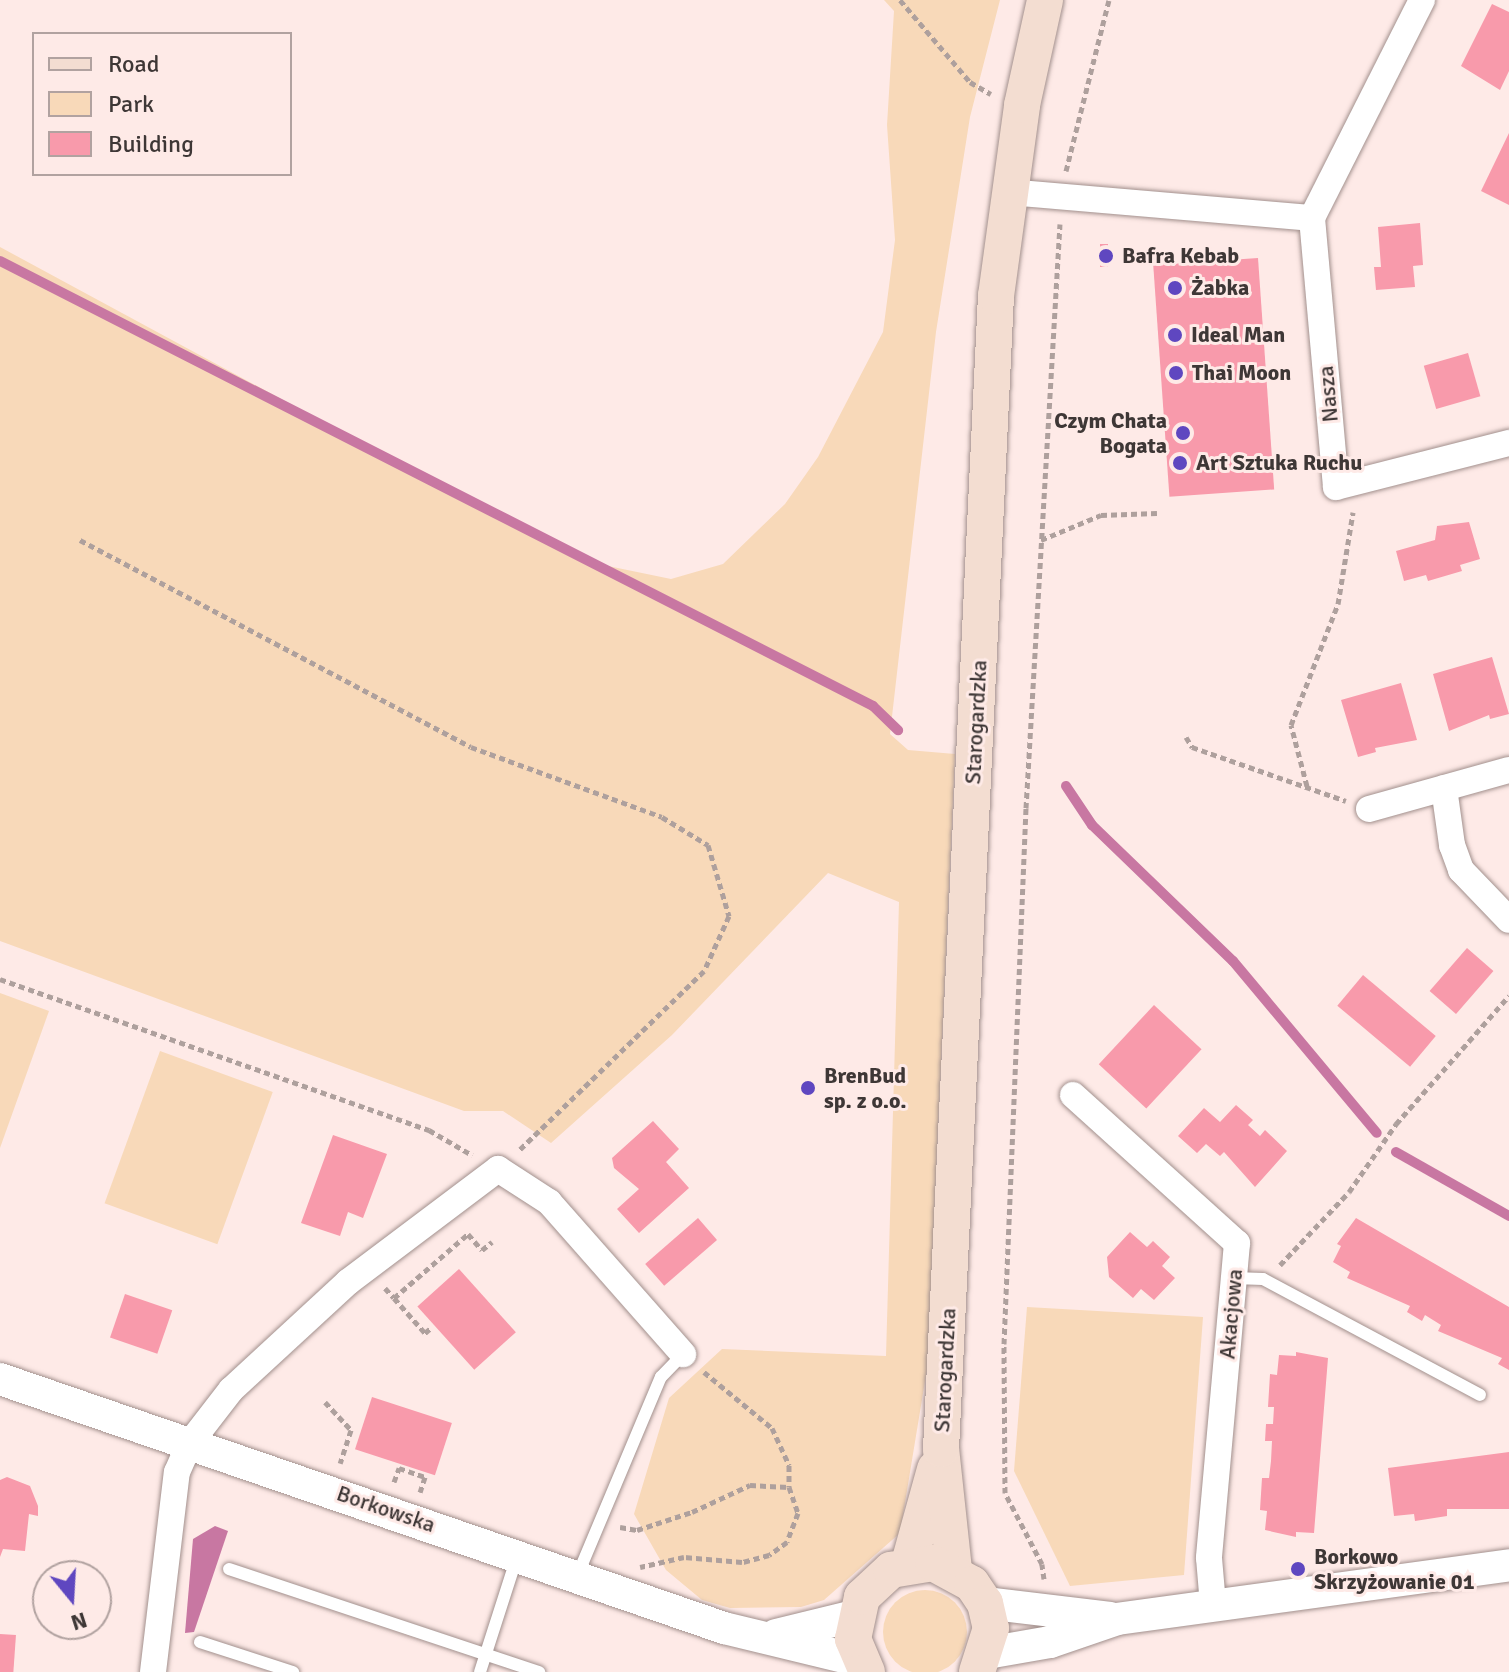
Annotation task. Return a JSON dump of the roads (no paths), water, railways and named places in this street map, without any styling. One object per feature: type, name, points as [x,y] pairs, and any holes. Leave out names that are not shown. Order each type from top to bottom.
[{"type":"main road","name":"Starogardzka","points":[[954,1570],[941,1449],[996,296],[1008,192],[1045,0]]},
{"type":"main road","name":"Starogardzka","points":[[909,1563],[941,1449]]},
{"type":"main road","points":[[863,1666],[853,1639],[854,1616],[874,1581],[909,1563],[954,1570],[985,1603],[991,1628],[982,1662]]},
{"type":"street","points":[[1008,192],[1312,218],[1422,0]]},
{"type":"street","name":"Nasza","points":[[1312,218],[1336,487],[1355,485],[1509,443]]},
{"type":"street","points":[[1369,809],[1509,770]]},
{"type":"street","points":[[1444,788],[1452,845],[1461,870],[1509,920]]},
{"type":"street","name":"Akacjowa","points":[[1073,1095],[1237,1243],[1209,1558],[1213,1605]]},
{"type":"street","points":[[153,1672],[177,1472],[190,1443],[231,1390],[348,1282],[498,1169],[549,1202],[683,1354]]},
{"type":"street","name":"Borkowska","points":[[0,1379],[578,1574],[724,1628],[772,1636],[863,1666]]},
{"type":"street","points":[[982,1662],[1117,1619],[1509,1565]]},
{"type":"street","points":[[985,1603],[1117,1619]]},
{"type":"street","name":"Borkowska","points":[[772,1636],[854,1616]]},
{"type":"lane","points":[[1234,1278],[1268,1282],[1480,1395]]},
{"type":"lane","points":[[578,1574],[661,1377],[683,1354]]},
{"type":"lane","points":[[480,1672],[518,1554]]},
{"type":"lane","points":[[229,1569],[539,1672]]},
{"type":"lane","points":[[200,1642],[293,1672]]},
{"type":"waterway","points":[[0,261],[873,706],[898,730]]},
{"type":"waterway","points":[[1066,786],[1092,825],[1233,961],[1377,1133]]},
{"type":"waterway","points":[[1396,1152],[1509,1216]]},
{"type":"place","name":"Bafra Kebab","points":[[1106,256]]},
{"type":"place","name":"Żabka","points":[[1175,288]]},
{"type":"place","name":"Ideal Man","points":[[1175,335]]},
{"type":"place","name":"Thai Moon","points":[[1176,373]]},
{"type":"place","name":"Czym Chata Bogata","points":[[1183,433]]},
{"type":"place","name":"Art Sztuka Ruchu","points":[[1180,463]]},
{"type":"place","name":"BrenBud sp. z o.o.","points":[[808,1088]]},
{"type":"place","name":"Borkowo Skrzyżowanie 01","points":[[1298,1569]]}]
